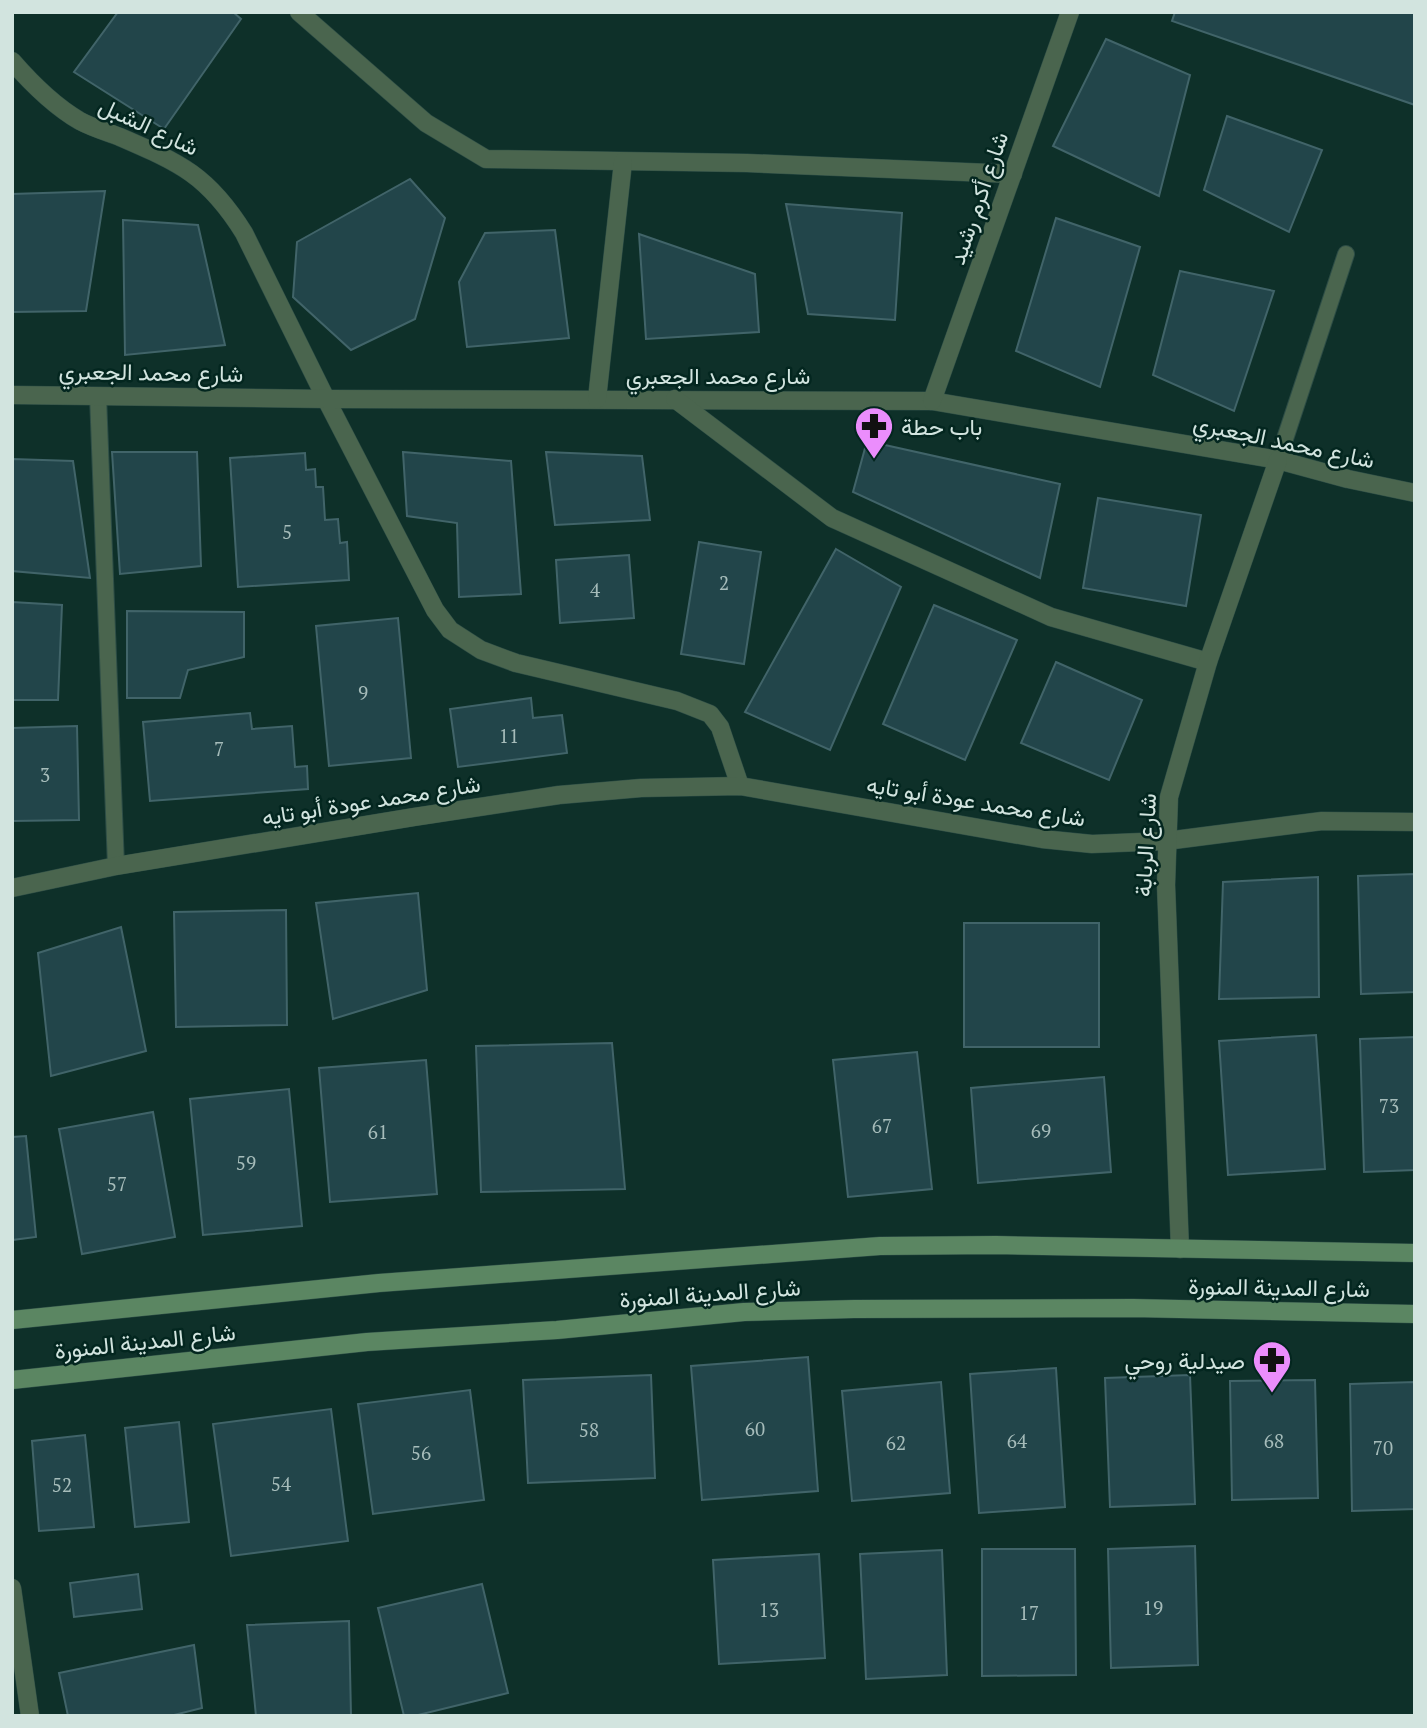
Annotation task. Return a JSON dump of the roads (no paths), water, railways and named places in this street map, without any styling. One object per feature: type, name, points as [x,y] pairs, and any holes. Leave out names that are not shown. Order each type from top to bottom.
[{"type":"main road","name":"شارع المدينة المنورة","points":[[12,1320],[379,1283],[866,1247],[996,1245],[1415,1253]]},
{"type":"main road","name":"شارع المدينة المنورة","points":[[12,1380],[367,1342],[557,1330],[744,1312],[1133,1308],[1415,1314]]},
{"type":"street","points":[[299,12],[426,123],[486,159],[747,163],[1013,174]]},
{"type":"street","name":"شارع أكرم رشيد","points":[[932,401],[1070,12]]},
{"type":"street","name":"شارع الشبل","points":[[12,61],[52,102],[81,121],[174,161],[211,188],[232,213],[244,233],[326,399]]},
{"type":"street","points":[[597,399],[624,162]]},
{"type":"street","name":"شارع محمد الجعبري","points":[[12,395],[932,401],[1278,460],[1415,493]]},
{"type":"street","points":[[326,399],[435,610],[450,630],[481,650],[516,663],[677,701],[710,714],[720,727],[740,786]]},
{"type":"street","points":[[675,399],[832,518],[1051,617],[1208,662]]},
{"type":"street","name":"شارع الربابة","points":[[1180,1249],[1166,841],[1169,797],[1208,662],[1278,460]]},
{"type":"street","name":"شارع محمد عودة أبو تايه","points":[[12,888],[116,866],[559,795],[641,788],[740,786],[1042,839],[1092,844],[1166,841],[1322,821],[1415,822]]},
{"type":"street","points":[[12,1588],[30,1716]]},
{"type":"lane","points":[[1278,460],[1346,254]]},
{"type":"lane","points":[[98,396],[116,866]]},
{"type":"place","name":"باب حطة","points":[[874,460]]},
{"type":"place","name":"صيدلية روحي","points":[[1272,1394]]}]
